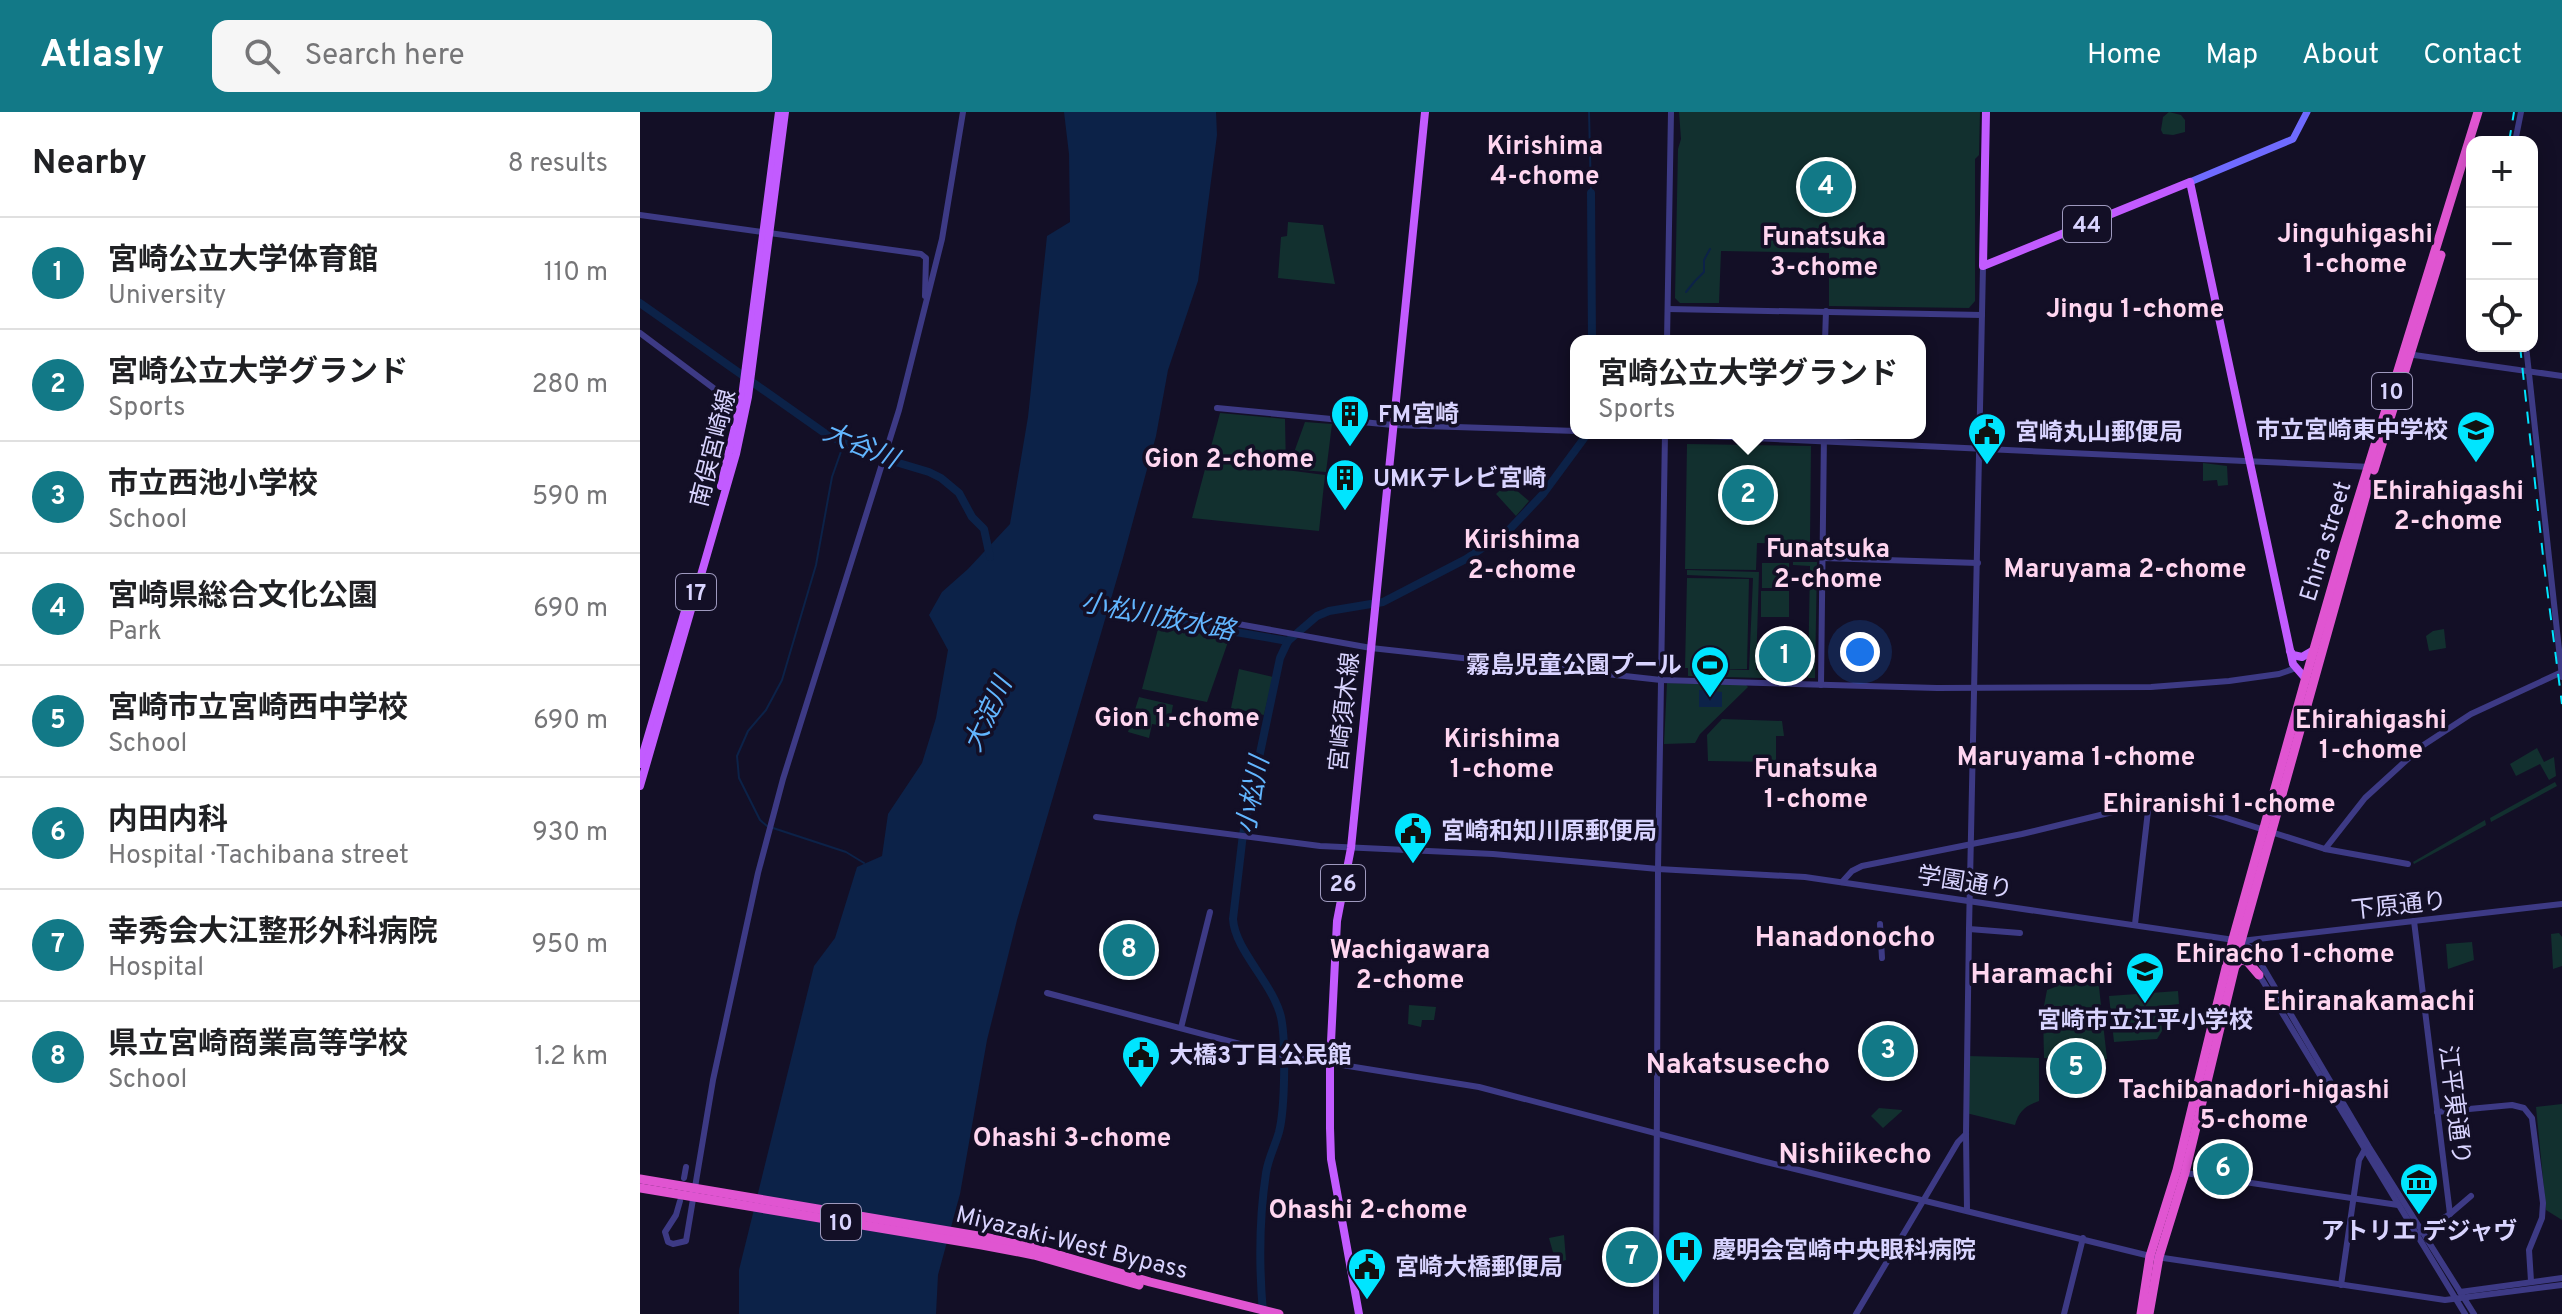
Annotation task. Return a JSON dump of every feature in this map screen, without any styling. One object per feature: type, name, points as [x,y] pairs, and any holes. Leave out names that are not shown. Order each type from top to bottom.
[{"type":"highway","name":"Ehira street","points":[[2476,136],[2481,112]]},
{"type":"highway","name":"Ehira street","points":[[2407,354],[2481,112]]},
{"type":"highway","name":"Ehira street","points":[[2237,940],[2314,650],[2466,171]]},
{"type":"highway","name":"Ehira street","points":[[2309,676],[2317,662],[2371,467]]},
{"type":"highway","name":"10","points":[[2149,1314],[2154,1256],[2185,1173],[2235,966],[2237,940]]},
{"type":"highway","name":"10","points":[[2141,1314],[2237,940]]},
{"type":"highway","points":[[2235,966],[2240,960],[2247,961],[2259,975]]},
{"type":"highway","name":"Miyazaki-West Bypass","points":[[640,1179],[699,1193],[1021,1253],[1259,1311]]},
{"type":"highway","name":"Miyazaki-West Bypass","points":[[640,1188],[699,1193]]},
{"type":"highway","name":"10","points":[[1259,1311],[1279,1314]]},
{"type":"main road","name":"南俣宮崎線","points":[[640,786],[736,454],[782,112]]},
{"type":"main road","name":"宮崎須木線","points":[[1359,1314],[1331,1159],[1330,1062],[1337,921],[1351,848],[1425,112]]},
{"type":"main road","points":[[1983,266],[1986,112]]},
{"type":"main road","points":[[2307,112],[2293,139],[2190,182],[2292,659],[2309,676]]},
{"type":"main road","name":"44","points":[[1983,266],[2190,182]]},
{"type":"main road","name":"南俣宮崎線","points":[[640,764],[744,401]]},
{"type":"main road","points":[[2292,659],[2314,650]]},
{"type":"street","points":[[680,1201],[676,1215],[665,1232],[668,1242],[678,1244],[686,1241],[699,1193],[734,981],[771,824],[899,410],[942,239],[963,112]]},
{"type":"street","points":[[1667,335],[1671,112]]},
{"type":"street","points":[[2516,136],[2521,112]]},
{"type":"street","points":[[640,215],[924,255],[927,298]]},
{"type":"street","points":[[1967,1210],[1969,901],[1983,266]]},
{"type":"street","points":[[1668,309],[1982,315]]},
{"type":"street","points":[[1825,335],[1826,311]]},
{"type":"street","points":[[640,333],[728,399],[744,401]]},
{"type":"street","points":[[2325,849],[2365,798],[2422,746],[2471,714],[2562,674],[2526,352]]},
{"type":"street","points":[[2407,354],[2562,376]]},
{"type":"street","points":[[1217,408],[1393,425],[1570,431]]},
{"type":"street","points":[[1656,1314],[1658,869],[1665,439]]},
{"type":"street","points":[[1764,439],[2371,467]]},
{"type":"street","points":[[1821,685],[1824,442]]},
{"type":"street","points":[[1823,558],[1978,563]]},
{"type":"street","points":[[1160,610],[1371,648],[1661,680],[1975,688],[2175,686],[2279,674],[2292,659]]},
{"type":"street","points":[[1842,882],[1862,866],[1971,845],[2149,802],[2176,801],[2325,849],[2408,864]]},
{"type":"street","points":[[2135,924],[2149,802]]},
{"type":"street","name":"学園通り","points":[[1096,817],[1351,848],[1493,854],[1658,869],[1805,877],[2237,940]]},
{"type":"street","name":"下原通り","points":[[2237,940],[2562,904]]},
{"type":"street","points":[[1181,1028],[1210,912]]},
{"type":"street","name":"江平東通り","points":[[2414,921],[2450,1214]]},
{"type":"street","points":[[1880,924],[1882,958]]},
{"type":"street","points":[[1969,929],[2020,933]]},
{"type":"street","points":[[2237,940],[2465,1314]]},
{"type":"street","points":[[2237,940],[2252,949],[2369,1147],[2474,1314]]},
{"type":"street","points":[[1047,993],[1283,1055],[1479,1087],[2154,1256],[2445,1300],[2463,1293],[2562,1278]]},
{"type":"street","points":[[2437,1112],[2512,1105],[2524,1108],[2532,1118],[2543,1203],[2542,1218],[2529,1250],[2531,1281]]},
{"type":"street","points":[[1856,1314],[1958,1142],[1966,1134]]},
{"type":"street","points":[[2341,1285],[2359,1160],[2364,1151]]},
{"type":"street","points":[[684,1178],[686,1167]]},
{"type":"street","points":[[2185,1173],[2398,1205]]},
{"type":"street","points":[[2414,1230],[2423,1232],[2471,1196]]},
{"type":"street","points":[[2064,1314],[2083,1238]]},
{"type":"street","points":[[2463,1293],[2562,1285]]},
{"type":"green space","points":[[1679,112],[1980,112],[1979,155],[1975,159],[1975,301],[1969,308],[1829,306],[1829,253],[1721,251],[1719,303],[1680,303],[1675,298],[1678,149],[1681,139]]},
{"type":"green space","points":[[2169,112],[2181,115],[2185,120],[2185,132],[2163,134],[2163,117]]},
{"type":"green space","points":[[1288,222],[1323,225],[1335,284],[1278,278],[1281,237],[1287,236]]},
{"type":"green space","points":[[1220,413],[1285,419],[1286,470],[1325,475],[1319,531],[1192,518]]},
{"type":"green space","points":[[1305,422],[1332,424],[1326,472],[1288,469]]},
{"type":"green space","points":[[1687,444],[1811,446],[1810,544],[1757,543],[1756,570],[1685,569]]},
{"type":"green space","points":[[2203,463],[2227,466],[2228,485],[2218,486],[2217,480],[2203,481]]},
{"type":"green space","points":[[1508,483],[1529,501],[1516,516],[1496,494]]},
{"type":"green space","points":[[1793,562],[1817,562],[1815,678],[1808,678],[1810,566],[1793,565]]},
{"type":"green space","points":[[1762,563],[1789,563],[1789,588],[1762,588]]},
{"type":"green space","points":[[1687,570],[1759,572],[1756,670],[1804,672],[1804,679],[1688,676],[1688,668],[1685,668],[1687,578],[1749,579],[1747,669],[1709,669],[1749,670],[1753,578],[1687,575]]},
{"type":"green space","points":[[1761,591],[1789,591],[1789,617],[1761,617]]},
{"type":"green space","points":[[1162,626],[1229,639],[1207,702],[1142,689],[1158,629]]},
{"type":"green space","points":[[2444,629],[2446,648],[2429,651],[2426,636]]},
{"type":"green space","points":[[1239,669],[1273,677],[1264,715],[1231,708]]},
{"type":"green space","points":[[1667,683],[1748,687],[1700,734],[1695,743],[1664,744]]},
{"type":"green space","points":[[1139,697],[1173,705],[1169,727],[1152,724],[1149,738],[1128,732]]},
{"type":"green space","points":[[1722,719],[1782,721],[1784,736],[1776,736],[1776,762],[1708,761],[1707,735]]},
{"type":"green space","points":[[2537,748],[2544,762],[2554,757],[2556,776],[2549,780],[2540,764],[2516,776],[2510,764]]},
{"type":"green space","points":[[2555,782],[2557,786],[2491,822],[2490,818]]},
{"type":"green space","points":[[2485,820],[2486,825],[2414,864],[2413,862]]},
{"type":"green space","points":[[2559,933],[2562,937],[2562,966],[2553,969],[2551,934]]},
{"type":"green space","points":[[2472,942],[2474,960],[2448,969],[2446,944]]},
{"type":"green space","points":[[2097,969],[2107,1059],[2044,1058],[2043,1011],[2047,990],[2058,986],[2056,978]]},
{"type":"green space","points":[[2178,991],[2179,1004],[2160,1006],[2162,1031],[2157,1039],[2114,1042],[2109,996]]},
{"type":"green space","points":[[1409,1005],[1436,1007],[1434,1020],[1422,1020],[1421,1027],[1408,1024]]},
{"type":"green space","points":[[1967,1056],[2039,1058],[2039,1101],[2023,1110],[2015,1125],[1966,1113]]},
{"type":"green space","points":[[2562,1104],[2562,1220],[2546,1210],[2536,1107]]},
{"type":"green space","points":[[1879,1108],[1902,1111],[1883,1128],[1871,1116]]},
{"type":"green space","points":[[1564,1235],[1566,1260],[1556,1263],[1549,1238]]},
{"type":"water","name":"大淀川","points":[[1064,112],[1216,112],[1217,135],[1198,281],[1168,370],[1156,436],[1123,558],[1017,920],[987,1040],[960,1194],[938,1275],[936,1314],[739,1314],[739,1270],[814,966],[835,938],[857,867],[882,856],[888,814],[922,763],[936,718],[948,650],[929,615],[942,592],[1010,524],[1028,417],[1047,236],[1070,222],[1069,154]]},
{"type":"water","name":"霧島児童公園プール","points":[[1699,690],[1722,692],[1722,707],[1699,707]]},
{"type":"waterway","points":[[1589,112],[1591,193]]},
{"type":"waterway","name":"小松川","points":[[1591,193],[1592,335]]},
{"type":"waterway","points":[[1696,280],[1704,272],[1704,260],[1710,249]]},
{"type":"waterway","points":[[1686,292],[1695,281]]},
{"type":"waterway","name":"大谷川","points":[[640,303],[826,434],[862,452],[941,478],[959,493],[972,517],[984,529],[990,557]]},
{"type":"waterway","name":"小松川","points":[[1263,1313],[1260,1261],[1262,1208],[1267,1168],[1283,1108],[1283,1028],[1277,1004],[1240,943],[1233,919],[1243,834],[1280,658],[1288,641],[1317,616],[1329,611],[1383,602],[1466,559],[1508,531],[1543,494],[1584,439]]},
{"type":"waterway","points":[[767,826],[760,820],[739,778],[737,756],[748,731],[766,710],[782,680],[816,565],[832,477],[844,443]]},
{"type":"waterway","name":"小松川放水路","points":[[1101,606],[1141,616],[1288,641]]},
{"type":"waterway","points":[[773,828],[846,852],[864,863]]},
{"type":"railway","points":[[2510,136],[2514,112]]},
{"type":"railway","points":[[2521,352],[2562,704]]},
{"type":"place","name":"宮崎県総合文化公園","points":[[1826,187]]},
{"type":"place","name":"FM宮崎","points":[[1350,448]]},
{"type":"place","name":"市立宮崎東中学校","points":[[2476,464]]},
{"type":"place","name":"宮崎丸山郵便局","points":[[1987,466]]},
{"type":"place","name":"宮崎公立大学グランド","points":[[1748,495]]},
{"type":"place","name":"UMKテレビ宮崎","points":[[1345,512]]},
{"type":"place","name":"宮崎公立大学体育館","points":[[1785,656]]},
{"type":"place","name":"霧島児童公園プール","points":[[1710,699]]},
{"type":"place","name":"宮崎和知川原郵便局","points":[[1413,865]]},
{"type":"place","name":"県立宮崎商業高等学校","points":[[1129,950]]},
{"type":"place","name":"宮崎市立江平小学校","points":[[2145,1005]]},
{"type":"place","name":"市立西池小学校","points":[[1888,1051]]},
{"type":"place","name":"宮崎市立宮崎西中学校","points":[[2076,1068]]},
{"type":"place","name":"大橋3丁目公民館","points":[[1141,1089]]},
{"type":"place","name":"内田内科","points":[[2223,1169]]},
{"type":"place","name":"アトリエ デジャヴ","points":[[2419,1216]]},
{"type":"place","name":"幸秀会大江整形外科病院","points":[[1632,1257]]},
{"type":"place","name":"慶明会宮崎中央眼科病院","points":[[1684,1284]]},
{"type":"place","name":"宮崎大橋郵便局","points":[[1367,1301]]},
{"type":"district","name":"Kirishima 4-chome","points":[[1545,160]]},
{"type":"district","name":"Jinguhigashi 1-chome","points":[[2355,248]]},
{"type":"district","name":"Funatsuka 3-chome","points":[[1824,251]]},
{"type":"district","name":"Jingu 1-chome","points":[[2135,308]]},
{"type":"district","name":"Gion 2-chome","points":[[1229,458]]},
{"type":"district","name":"Ehirahigashi 2-chome","points":[[2448,505]]},
{"type":"district","name":"Kirishima 2-chome","points":[[1522,554]]},
{"type":"district","name":"Funatsuka 2-chome","points":[[1828,563]]},
{"type":"district","name":"Maruyama 2-chome","points":[[2125,568]]},
{"type":"district","name":"Gion 1-chome","points":[[1177,717]]},
{"type":"district","name":"Ehirahigashi 1-chome","points":[[2371,734]]},
{"type":"district","name":"Kirishima 1-chome","points":[[1502,753]]},
{"type":"district","name":"Maruyama 1-chome","points":[[2076,756]]},
{"type":"district","name":"Funatsuka 1-chome","points":[[1816,783]]},
{"type":"district","name":"Ehiranishi 1-chome","points":[[2219,803]]},
{"type":"district","name":"Hanadonocho","points":[[1845,936]]},
{"type":"district","name":"Ehiracho 1-chome","points":[[2285,953]]},
{"type":"district","name":"Wachigawara 2-chome","points":[[1410,964]]},
{"type":"district","name":"Haramachi","points":[[2042,973]]},
{"type":"district","name":"Ehiranakamachi","points":[[2369,1000]]},
{"type":"district","name":"Nakatsusecho","points":[[1738,1063]]},
{"type":"district","name":"Tachibanadori-higashi 5-chome","points":[[2254,1104]]},
{"type":"district","name":"Ohashi 3-chome","points":[[1072,1137]]},
{"type":"district","name":"Nishiikecho","points":[[1855,1153]]},
{"type":"district","name":"Ohashi 2-chome","points":[[1368,1209]]}]
